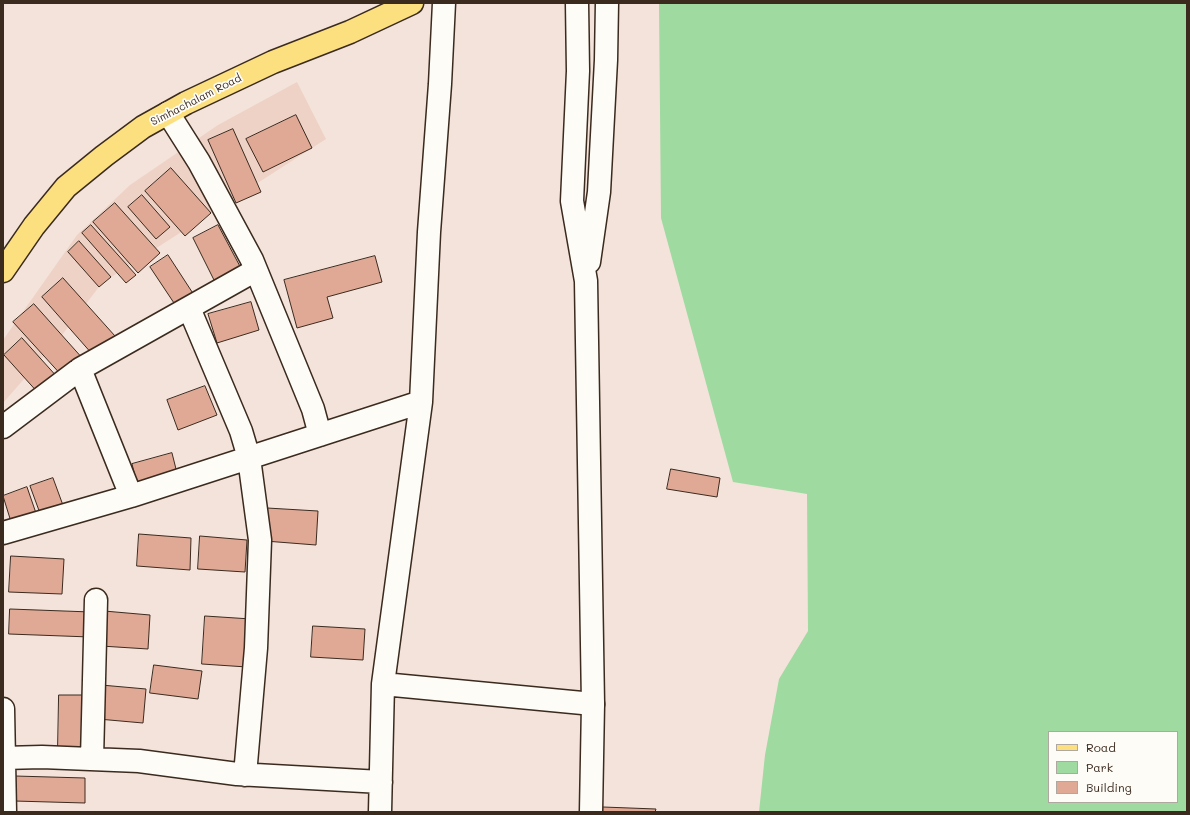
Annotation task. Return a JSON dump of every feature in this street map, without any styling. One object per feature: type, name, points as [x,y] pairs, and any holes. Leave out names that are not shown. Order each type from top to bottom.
[{"type":"main road","name":"Simhachalam Road","points":[[3,271],[34,226],[66,187],[143,127],[186,103],[273,62],[350,32],[412,3]]},
{"type":"street","points":[[380,812],[383,684],[421,402],[429,232],[440,84],[444,3]]},
{"type":"street","points":[[577,3],[578,71],[572,202],[586,281],[593,704],[590,812]]},
{"type":"street","points":[[586,281],[599,192],[606,60],[607,3]]},
{"type":"street","points":[[168,113],[199,162],[241,239],[256,270],[313,409],[320,435]]},
{"type":"street","points":[[3,427],[80,369],[256,270]]},
{"type":"street","points":[[189,308],[241,431],[249,458],[260,540],[256,648],[245,775]]},
{"type":"street","points":[[80,369],[132,496]]},
{"type":"street","points":[[3,533],[132,496],[421,402]]},
{"type":"street","points":[[92,759],[96,600]]},
{"type":"street","points":[[383,684],[593,704]]},
{"type":"street","points":[[3,709],[5,812]]},
{"type":"street","points":[[4,758],[42,757],[139,761],[245,775],[381,782]]},
{"type":"shaded area","points":[[297,82],[326,139],[102,283],[59,339],[3,403],[3,340],[77,235],[130,185],[218,125]]},
{"type":"green space","points":[[659,3],[1187,3],[1187,812],[759,812],[765,755],[779,679],[808,631],[807,494],[733,482],[661,218]]},
{"type":"building","points":[[296,115],[312,148],[263,172],[246,139]]},
{"type":"building","points":[[233,129],[261,192],[236,203],[208,140]]},
{"type":"building","points":[[171,168],[211,213],[185,236],[145,191]]},
{"type":"building","points":[[142,195],[170,227],[156,239],[128,207]]},
{"type":"building","points":[[115,203],[160,253],[138,273],[93,222]]},
{"type":"building","points":[[91,225],[136,275],[126,283],[82,233]]},
{"type":"building","points":[[218,225],[243,272],[217,286],[193,238]]},
{"type":"building","points":[[79,241],[111,277],[99,287],[68,252]]},
{"type":"building","points":[[168,255],[196,298],[178,309],[150,267]]},
{"type":"building","points":[[375,256],[382,282],[327,297],[333,318],[297,328],[284,280]]},
{"type":"building","points":[[63,278],[115,336],[93,355],[42,297]]},
{"type":"building","points":[[251,302],[259,330],[217,343],[208,314]]},
{"type":"building","points":[[34,304],[84,360],[64,378],[13,322]]},
{"type":"building","points":[[22,338],[59,379],[40,395],[4,355]]},
{"type":"building","points":[[205,386],[217,415],[178,430],[167,400]]},
{"type":"building","points":[[172,453],[177,473],[137,484],[132,464]]},
{"type":"building","points":[[671,469],[720,478],[717,497],[667,489]]},
{"type":"building","points":[[53,478],[64,508],[41,516],[30,486]]},
{"type":"building","points":[[27,487],[37,516],[12,525],[3,496]]},
{"type":"building","points":[[267,508],[318,511],[316,545],[265,541]]},
{"type":"building","points":[[139,534],[191,538],[190,570],[137,566]]},
{"type":"building","points":[[200,536],[247,540],[245,572],[198,569]]},
{"type":"building","points":[[11,556],[64,559],[62,594],[9,592]]},
{"type":"building","points":[[10,609],[91,612],[90,637],[9,634]]},
{"type":"building","points":[[104,611],[150,615],[148,649],[101,646]]},
{"type":"building","points":[[205,616],[251,619],[247,667],[202,664]]},
{"type":"building","points":[[313,626],[365,629],[363,660],[311,657]]},
{"type":"building","points":[[154,665],[202,671],[198,699],[150,693]]},
{"type":"building","points":[[101,685],[146,689],[143,723],[98,719]]},
{"type":"building","points":[[59,695],[87,695],[86,748],[58,747]]},
{"type":"building","points":[[15,776],[85,778],[85,803],[14,801]]},
{"type":"building","points":[[603,807],[656,809],[655,812],[603,812]]}]
